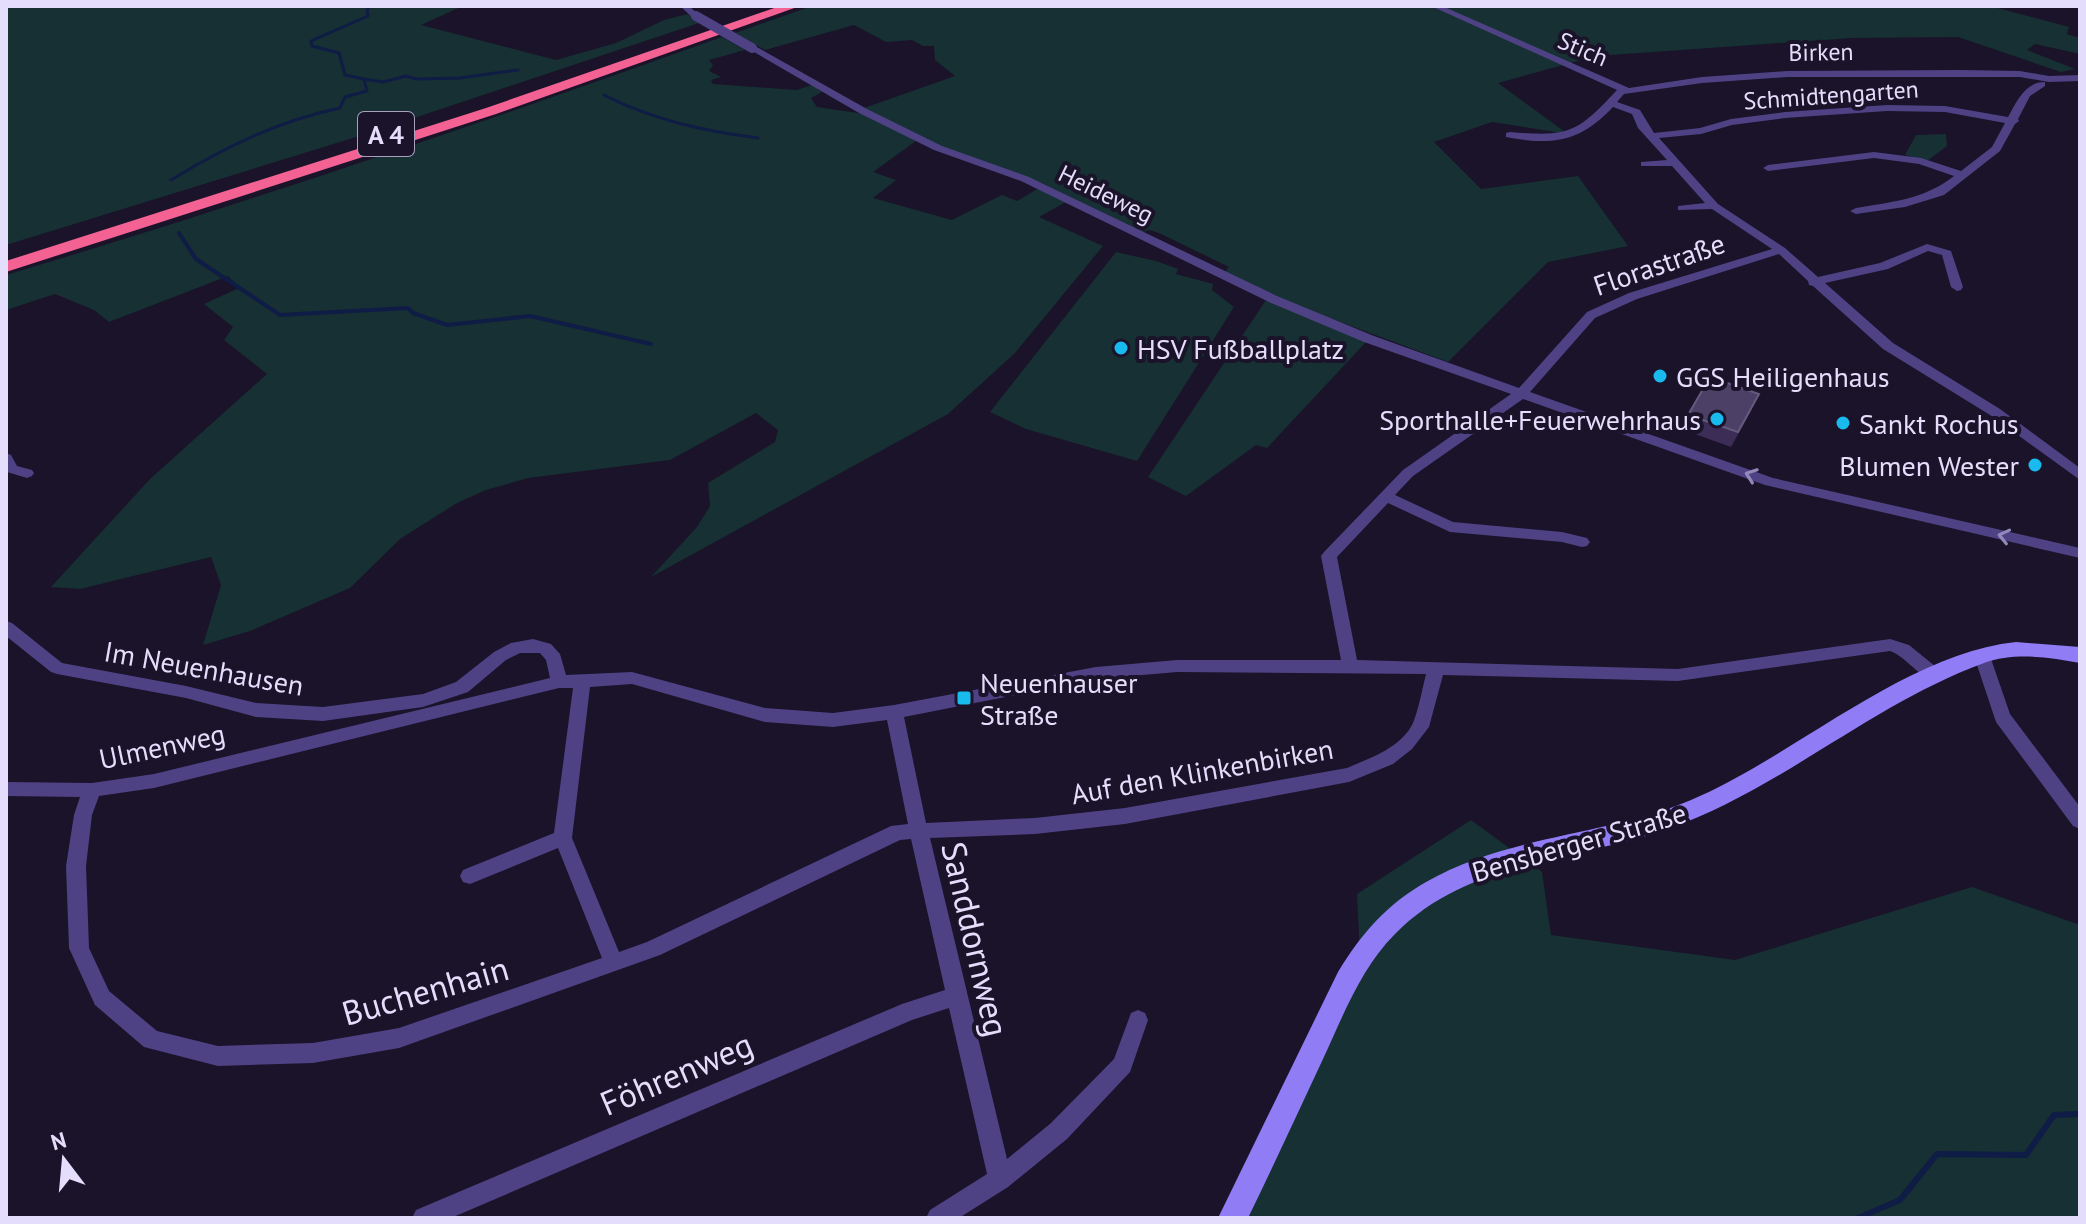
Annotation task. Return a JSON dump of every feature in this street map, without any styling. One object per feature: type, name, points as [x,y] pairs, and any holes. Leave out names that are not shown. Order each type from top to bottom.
[{"type":"highway","name":"A 4","points":[[6,253],[353,145],[764,6]]},
{"type":"highway","name":"A 4","points":[[6,267],[491,111],[793,6]]},
{"type":"main road","name":"Bensberger Straße","points":[[1233,1218],[1360,953],[1401,912],[1451,880],[1509,858],[1631,830],[1700,807],[1935,675],[1982,656],[2041,648],[2080,655]]},
{"type":"street","name":"Heideweg","points":[[684,6],[696,16],[908,134],[1025,179],[1302,313],[1770,482],[2080,553]]},
{"type":"street","name":"Stich","points":[[1435,6],[1628,91]]},
{"type":"street","name":"Birken","points":[[1510,135],[1544,138],[1576,133],[1592,123],[1616,95],[1702,80],[1787,74],[1960,73],[2020,74],[2044,81],[2080,78]]},
{"type":"street","points":[[1856,211],[1924,200],[1940,193],[1996,149],[2026,94],[2044,81]]},
{"type":"street","points":[[1611,103],[1636,112],[1642,126],[1714,206],[1781,250],[1813,282],[1888,346],[1995,412],[2080,475]]},
{"type":"street","name":"Schmidtengarten","points":[[1652,136],[1701,131],[1731,122],[1785,115],[1887,108],[1945,109],[2014,121]]},
{"type":"street","points":[[1768,168],[1874,155],[1921,161],[1964,176]]},
{"type":"street","points":[[1645,164],[1676,163]]},
{"type":"street","points":[[1682,208],[1714,206]]},
{"type":"street","points":[[1813,282],[1884,266],[1927,247],[1947,253],[1957,287]]},
{"type":"street","name":"Florastraße","points":[[1350,666],[1329,556],[1408,473],[1522,393],[1591,315],[1633,296],[1781,250]]},
{"type":"street","points":[[6,458],[12,469],[27,473]]},
{"type":"street","points":[[1385,496],[1450,527],[1562,537],[1582,542]]},
{"type":"street","name":"Im Neuenhausen","points":[[6,627],[57,668],[186,692],[256,710],[323,714],[423,700],[462,687],[500,656],[517,647],[533,645],[545,648],[554,658],[559,682]]},
{"type":"street","points":[[559,682],[632,678],[785,718],[833,720],[894,712],[1096,673],[1177,666],[1350,666],[1678,675],[1890,645],[1903,649],[1935,675]]},
{"type":"street","points":[[1982,656],[2002,717],[2080,821]]},
{"type":"street","name":"Auf den Klinkenbirken","points":[[918,829],[1035,826],[1125,816],[1349,775],[1387,759],[1406,744],[1420,727],[1436,669]]},
{"type":"street","points":[[582,681],[563,838],[614,963]]},
{"type":"street","name":"Ulmenweg","points":[[6,789],[92,790],[154,781],[559,682]]},
{"type":"street","name":"Sanddornweg","points":[[894,712],[918,829],[1000,1179]]},
{"type":"street","name":"Buchenhain","points":[[92,790],[83,815],[76,866],[79,948],[102,998],[151,1040],[218,1056],[313,1053],[399,1038],[653,949],[898,832],[918,829]]},
{"type":"street","points":[[470,876],[563,838]]},
{"type":"street","name":"Föhrenweg","points":[[424,1218],[822,1047],[909,1011],[956,996]]},
{"type":"street","points":[[938,1218],[1000,1179],[1059,1131],[1122,1065],[1138,1020]]},
{"type":"green space","points":[[6,6],[463,6],[421,25],[556,60],[616,43],[664,20],[688,14],[699,23],[366,134],[6,245]]},
{"type":"green space","points":[[812,6],[2009,6],[1998,8],[2069,27],[2067,34],[2080,38],[2080,54],[2035,44],[2027,50],[2075,69],[2061,72],[1958,37],[1852,38],[1596,56],[1498,83],[1568,134],[1492,122],[1434,142],[1481,189],[1578,176],[1628,246],[1548,262],[1448,362],[1276,298],[1225,272],[1229,267],[1159,233],[1150,230],[1142,232],[1042,183],[940,146],[864,108],[955,76],[935,60],[934,46],[923,46],[912,40],[886,42],[854,25],[765,50],[735,33]]},
{"type":"green space","points":[[722,37],[745,50],[709,60],[713,65],[709,71],[721,77],[711,80],[713,84],[797,90],[812,85],[822,92],[811,98],[817,107],[865,114],[916,141],[873,172],[896,180],[873,198],[952,220],[1002,195],[1017,201],[1039,188],[1066,202],[1039,217],[1103,246],[1015,353],[948,414],[651,577],[697,527],[710,506],[708,483],[775,442],[778,430],[756,413],[670,460],[528,478],[486,490],[457,503],[400,539],[350,588],[250,631],[203,645],[221,585],[211,557],[80,589],[51,587],[150,479],[267,374],[224,340],[233,327],[204,304],[239,288],[228,276],[109,322],[94,310],[55,294],[6,310],[6,275],[366,161]]},
{"type":"green space","points":[[1946,134],[1947,146],[1927,161],[1905,155],[1916,135]]},
{"type":"green space","name":"HSV Fußballplatz","points":[[1116,252],[1156,261],[1178,269],[1176,274],[1213,284],[1212,290],[1234,307],[1137,461],[1026,429],[990,412]]},
{"type":"green space","points":[[1266,300],[1367,341],[1267,448],[1256,445],[1186,496],[1148,477]]},
{"type":"green space","points":[[1471,820],[1542,872],[1551,935],[1735,960],[1972,887],[2080,925],[2080,1218],[1233,1218],[1360,954],[1357,894]]},
{"type":"building","name":"Sporthalle+Feuerwehrhaus","points":[[1710,377],[1759,394],[1738,432],[1688,415]]},
{"type":"waterway","points":[[364,79],[345,75],[339,53],[312,46],[311,41],[368,16],[367,9],[372,6]]},
{"type":"waterway","points":[[364,79],[383,82],[406,76],[416,79],[460,78],[518,70]]},
{"type":"waterway","points":[[171,180],[252,136],[340,108],[345,97],[367,91],[364,79]]},
{"type":"waterway","points":[[604,95],[679,123],[758,138]]},
{"type":"waterway","points":[[179,233],[196,259],[280,315],[408,308],[413,313],[447,325],[530,316],[651,344]]},
{"type":"waterway","points":[[1858,1218],[1900,1200],[1937,1154],[2026,1155],[2054,1115],[2080,1114]]},
{"type":"place","name":"HSV Fußballplatz","points":[[1121,348]]},
{"type":"place","name":"GGS Heiligenhaus","points":[[1660,376]]},
{"type":"place","name":"Sporthalle+Feuerwehrhaus","points":[[1717,419]]},
{"type":"place","name":"Sankt Rochus","points":[[1843,423]]},
{"type":"place","name":"Blumen Wester","points":[[2035,465]]},
{"type":"place","name":"Neuenhauser Straße","points":[[964,698]]}]
